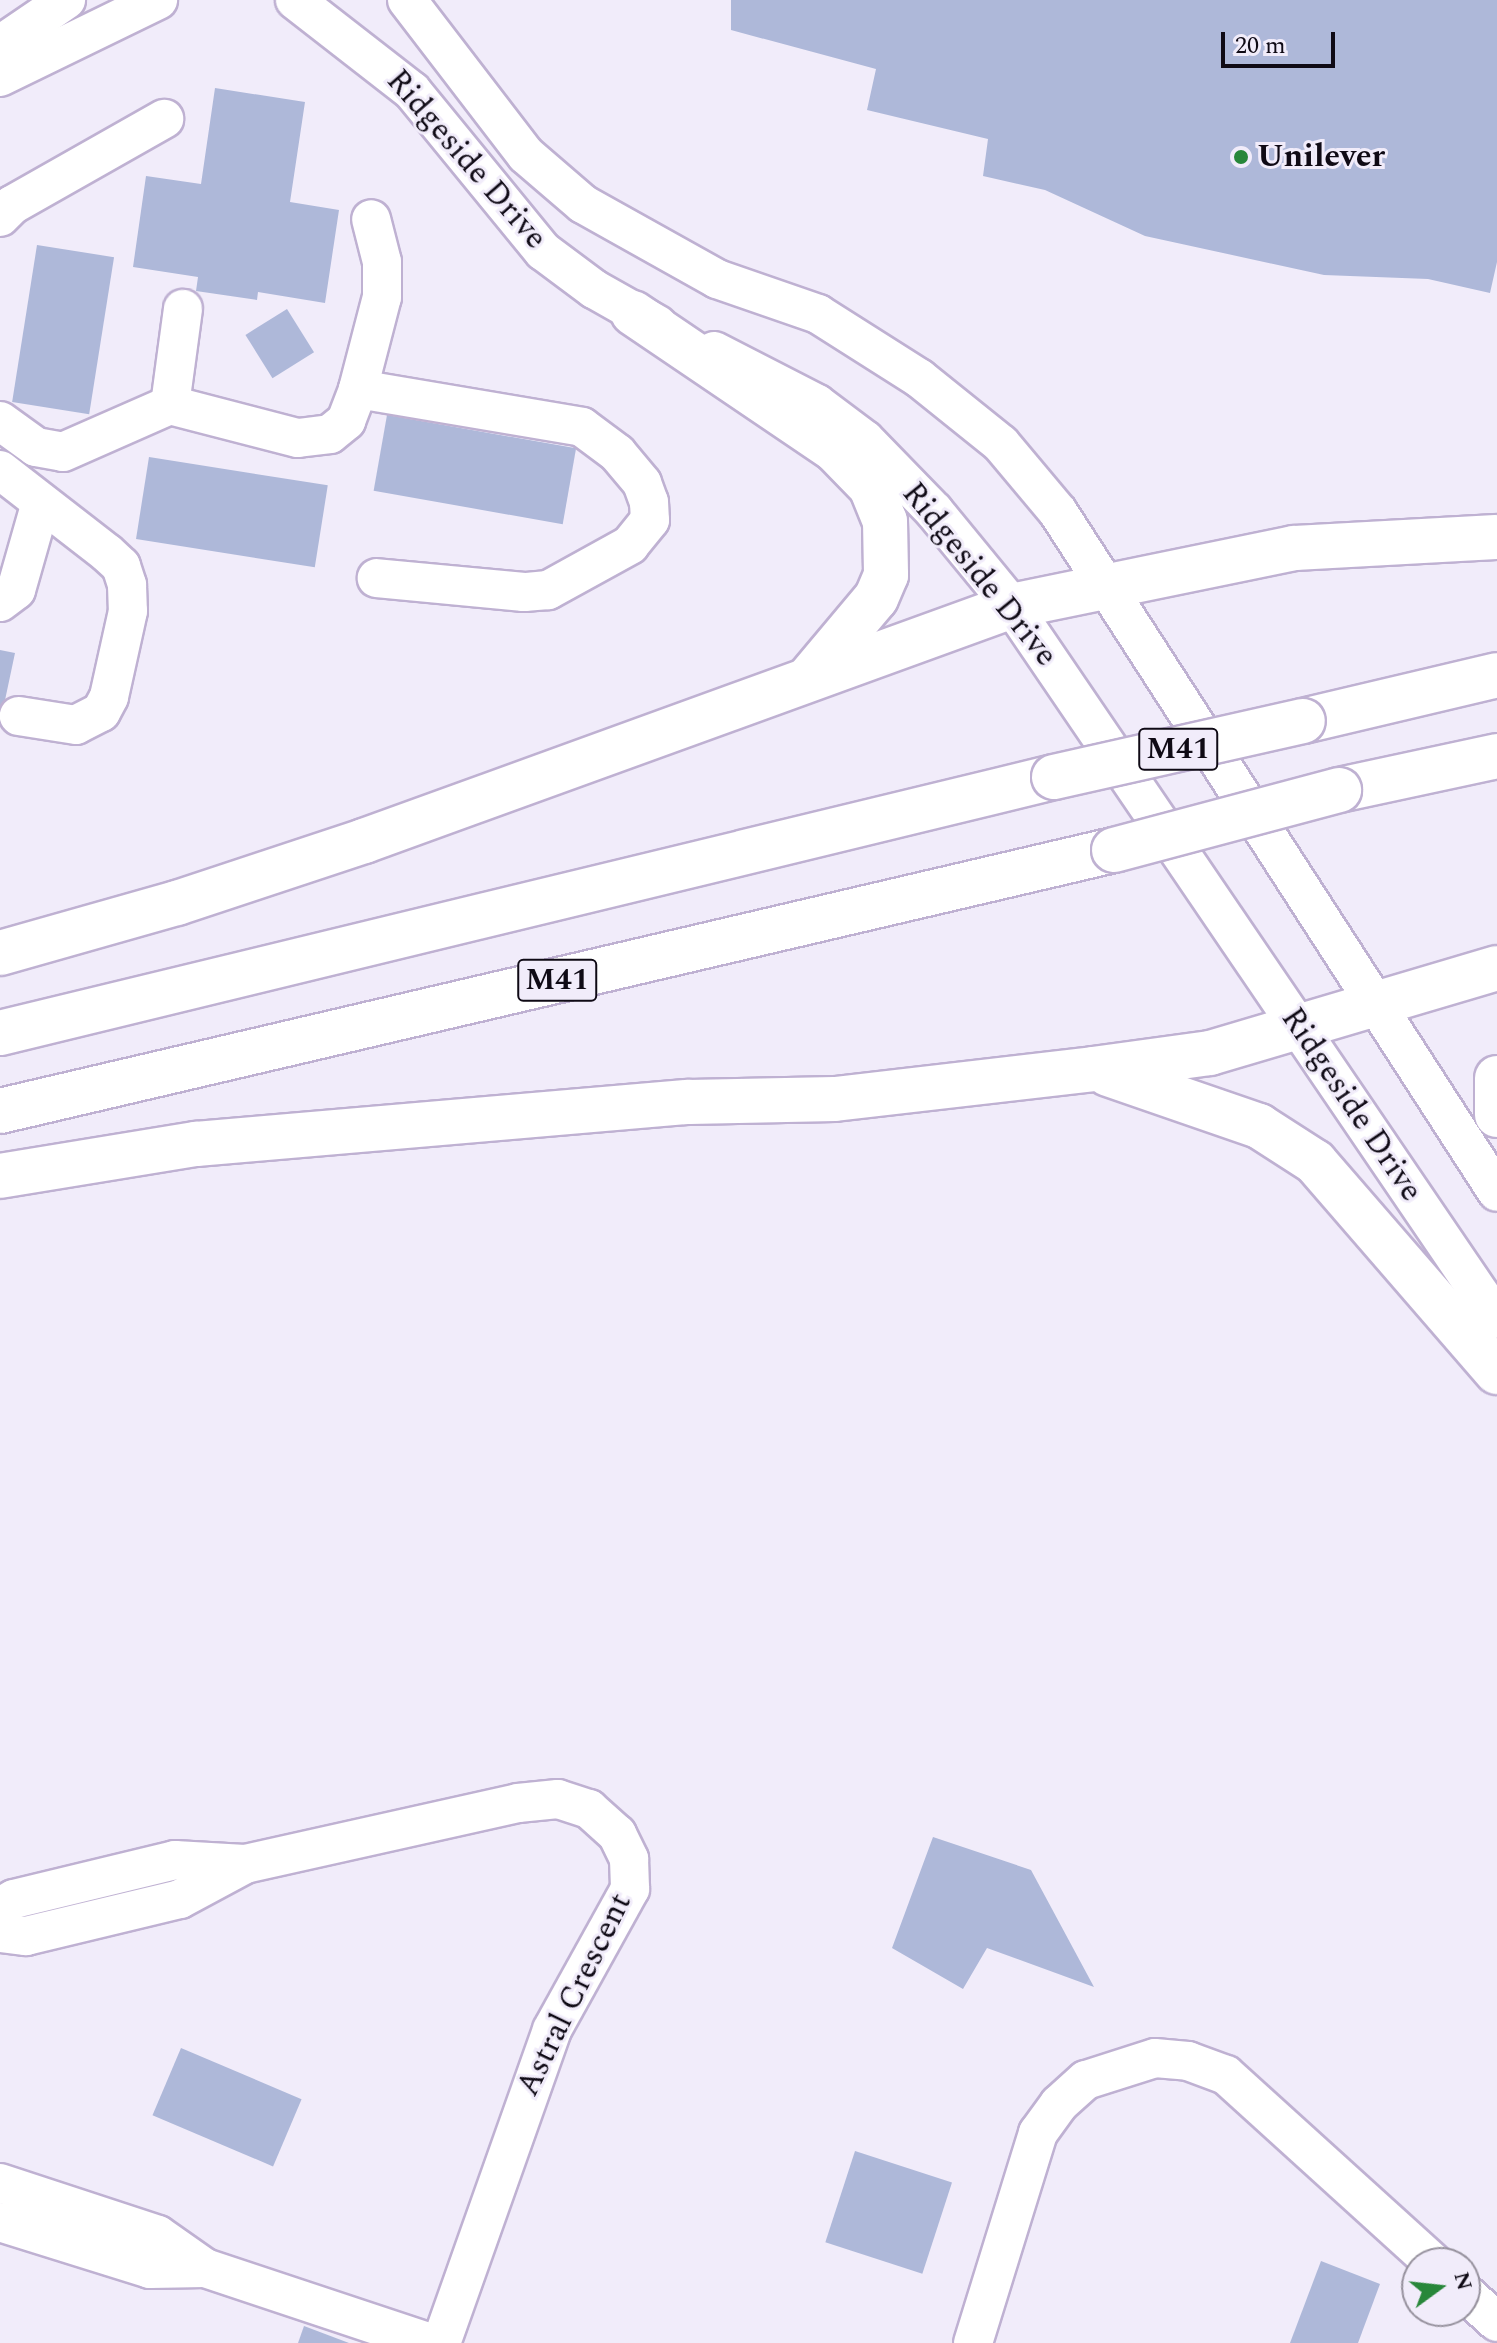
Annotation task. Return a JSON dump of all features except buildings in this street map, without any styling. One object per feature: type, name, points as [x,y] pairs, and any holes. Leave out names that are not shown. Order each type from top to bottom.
[{"type":"highway","points":[[633,313],[834,449],[871,487],[885,521],[886,575],[876,598],[806,681]]},
{"type":"highway","points":[[0,953],[177,903],[364,841],[1012,606],[1294,548],[1497,537]]},
{"type":"highway","name":"M41","points":[[0,1033],[1054,777],[1497,675]]},
{"type":"highway","name":"M41","points":[[0,1111],[1114,850],[1339,790],[1497,756]]},
{"type":"highway","points":[[0,1176],[196,1144],[689,1102],[835,1099],[1210,1053],[1497,968]]},
{"type":"highway","points":[[1093,1069],[1203,1102],[1259,1126],[1315,1162],[1497,1372]]},
{"type":"highway","points":[[1497,1078],[1497,1115]]},
{"type":"street","points":[[0,45],[66,0]]},
{"type":"street","points":[[0,77],[158,0]]},
{"type":"street","name":"Ridgeside Drive","points":[[295,0],[412,91],[543,251],[633,313],[758,371],[817,404],[865,440],[934,511],[1012,606],[1497,1319]]},
{"type":"street","name":"Ridgeside Drive","points":[[407,0],[442,50],[526,155],[583,204],[717,279],[818,314],[919,378],[1001,444],[1058,512],[1497,1192]]},
{"type":"street","points":[[426,0],[442,50]]},
{"type":"street","points":[[0,217],[12,205],[164,119]]},
{"type":"street","points":[[0,421],[36,447],[63,452],[170,405],[315,439],[346,421],[358,389],[384,281],[371,219]]},
{"type":"street","points":[[170,405],[183,309]]},
{"type":"street","points":[[358,389],[582,427],[617,453],[642,483],[649,502],[650,520],[630,545],[548,590],[524,592],[377,578]]},
{"type":"street","points":[[0,470],[121,566],[128,611],[101,712],[76,725],[19,716]]},
{"type":"street","points":[[0,602],[16,590],[41,502]]},
{"type":"street","name":"Astral Crescent","points":[[0,1933],[26,1936],[180,1899],[245,1864],[518,1803],[558,1799],[589,1809],[617,1834],[629,1859],[630,1889],[552,2030],[441,2343]]},
{"type":"street","name":"Astral Crescent","points":[[0,1907],[14,1899],[175,1860],[245,1864]]},
{"type":"street","points":[[973,2343],[1038,2133],[1059,2104],[1086,2080],[1155,2058],[1188,2061],[1226,2075],[1415,2247]]},
{"type":"street","points":[[0,2183],[158,2235],[205,2268],[431,2343]]},
{"type":"street","points":[[0,2222],[150,2269],[205,2268]]},
{"type":"street","points":[[1481,2308],[1497,2322]]},
{"type":"place","name":"Unilever","points":[[1241,157]]}]
